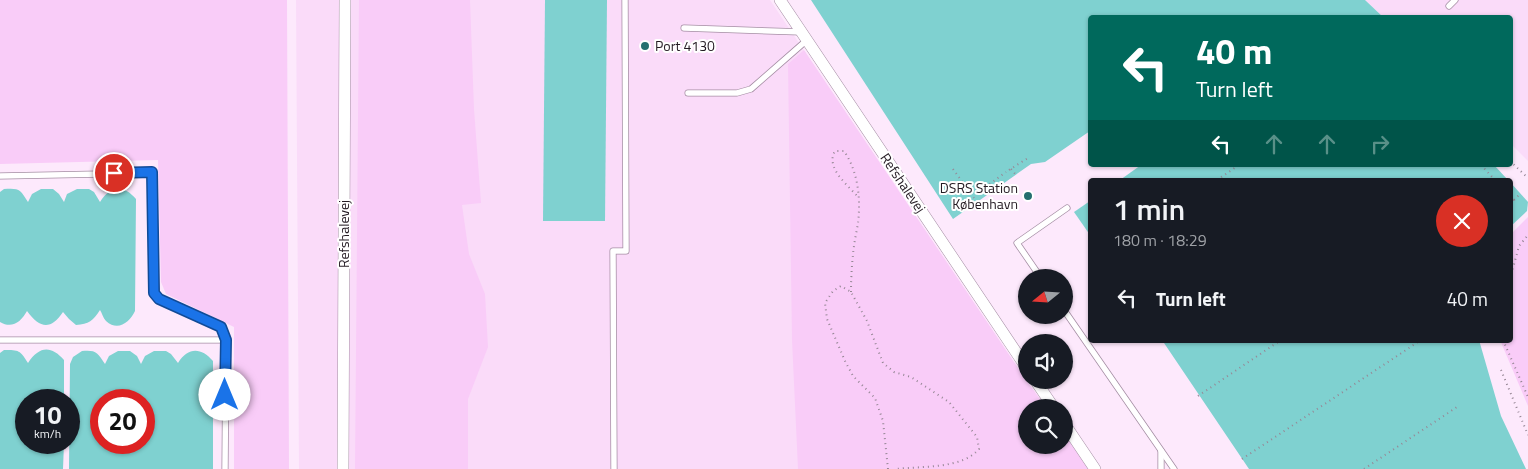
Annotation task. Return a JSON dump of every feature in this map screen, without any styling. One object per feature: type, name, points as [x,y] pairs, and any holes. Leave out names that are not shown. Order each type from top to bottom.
[{"type":"street","name":"Refshalevej","points":[[343,469],[346,0]]},
{"type":"street","name":"Refshalevej","points":[[780,0],[1018,355]]},
{"type":"street","points":[[1073,436],[1095,469]]},
{"type":"lane","points":[[614,469],[613,251],[626,251],[625,0]]},
{"type":"lane","points":[[1449,6],[1455,0]]},
{"type":"lane","points":[[684,28],[805,36]]},
{"type":"lane","points":[[688,93],[737,93],[751,89],[805,36]]},
{"type":"lane","points":[[0,176],[152,172],[154,293],[159,299],[221,327],[226,340],[224,469]]},
{"type":"lane","points":[[1035,269],[1017,242],[1067,208]]},
{"type":"lane","points":[[1073,323],[1174,469]]},
{"type":"lane","points":[[0,340],[226,340]]},
{"type":"lane","points":[[1160,450],[1161,469]]},
{"type":"path","points":[[851,292],[858,221],[858,197],[856,178],[850,160],[844,151],[835,151],[832,156],[832,164],[858,197]]},
{"type":"path","points":[[969,192],[972,189],[979,192],[1028,158]]},
{"type":"path","points":[[1513,164],[1528,178]]},
{"type":"path","points":[[1220,178],[1236,167]]},
{"type":"path","points":[[1483,167],[1493,178]]},
{"type":"path","points":[[953,169],[974,198]]},
{"type":"path","points":[[1009,170],[1016,175]]},
{"type":"path","points":[[1513,199],[1515,201],[1521,193]]},
{"type":"path","points":[[1513,268],[1519,246],[1528,236]]},
{"type":"path","points":[[888,469],[883,421],[875,398],[854,376],[827,319],[825,304],[833,291],[841,286],[851,292],[867,321],[883,363],[894,372],[911,377],[949,402],[977,437],[979,449],[974,457],[964,462],[941,468],[896,469]]},
{"type":"path","points":[[1198,396],[1277,343]]},
{"type":"path","points":[[1242,459],[1416,343]]},
{"type":"path","points":[[1504,343],[1528,398]]},
{"type":"path","points":[[1501,370],[1528,435]]},
{"type":"path","points":[[1364,469],[1456,407]]},
{"type":"shaded area","points":[[0,0],[287,0],[289,469],[234,469],[234,327],[166,294],[161,282],[158,160],[0,164]]},
{"type":"shaded area","points":[[296,0],[770,0],[1018,368],[1018,389],[1026,389],[1026,399],[1018,399],[1018,454],[1073,454],[1087,469],[299,469]]},
{"type":"shaded area","points":[[359,0],[470,0],[474,109],[481,203],[462,205],[469,254],[485,294],[488,347],[468,399],[468,469],[355,469]]},
{"type":"shaded area","points":[[545,0],[607,0],[605,221],[543,221]]},
{"type":"shaded area","points":[[811,0],[1365,0],[1381,15],[1088,15],[1088,132],[1045,162],[1031,164],[953,219]]},
{"type":"shaded area","points":[[1365,0],[1528,0],[1528,161],[1513,146],[1513,15],[1381,15]]},
{"type":"shaded area","points":[[804,50],[1018,368],[1018,389],[1033,389],[1040,399],[1018,399],[1018,454],[1073,454],[1073,446],[1088,469],[798,469],[792,340],[788,64]]},
{"type":"shaded area","points":[[1138,167],[1496,167],[1506,178],[1123,178]]},
{"type":"shaded area","points":[[1513,185],[1528,202],[1527,211],[1513,224]]},
{"type":"shaded area","points":[[117,188],[126,191],[136,199],[135,311],[127,322],[119,326],[110,324],[105,320],[100,310],[90,321],[80,325],[76,325],[63,312],[54,322],[45,325],[36,321],[27,311],[16,323],[8,325],[0,322],[0,192],[4,189],[19,190],[28,202],[32,194],[41,189],[53,189],[64,202],[67,194],[77,189],[89,189],[94,192],[100,202],[108,192]]},
{"type":"shaded area","points":[[1088,202],[1088,232],[1074,212]]},
{"type":"shaded area","points":[[1528,217],[1528,406],[1501,343],[1513,343],[1513,232]]},
{"type":"shaded area","points":[[1164,343],[1480,343],[1501,416],[1526,469],[1249,469]]},
{"type":"shaded area","points":[[4,350],[19,352],[28,363],[36,353],[50,350],[64,360],[64,389],[15,389],[15,454],[64,454],[63,469],[0,469],[0,353]]},
{"type":"shaded area","points":[[82,351],[98,354],[105,364],[109,356],[118,351],[130,351],[137,356],[141,364],[145,356],[154,351],[166,351],[178,363],[190,352],[199,351],[204,353],[213,361],[213,469],[69,469],[69,454],[80,454],[80,389],[70,389],[70,364],[73,357]]},
{"type":"place","name":"Port 4130","points":[[645,46]]},
{"type":"place","name":"DSRS Station København","points":[[1028,196]]},
{"type":"route","points":[[114,173],[152,172],[154,293],[159,299],[221,327],[226,340],[225,395]]}]
